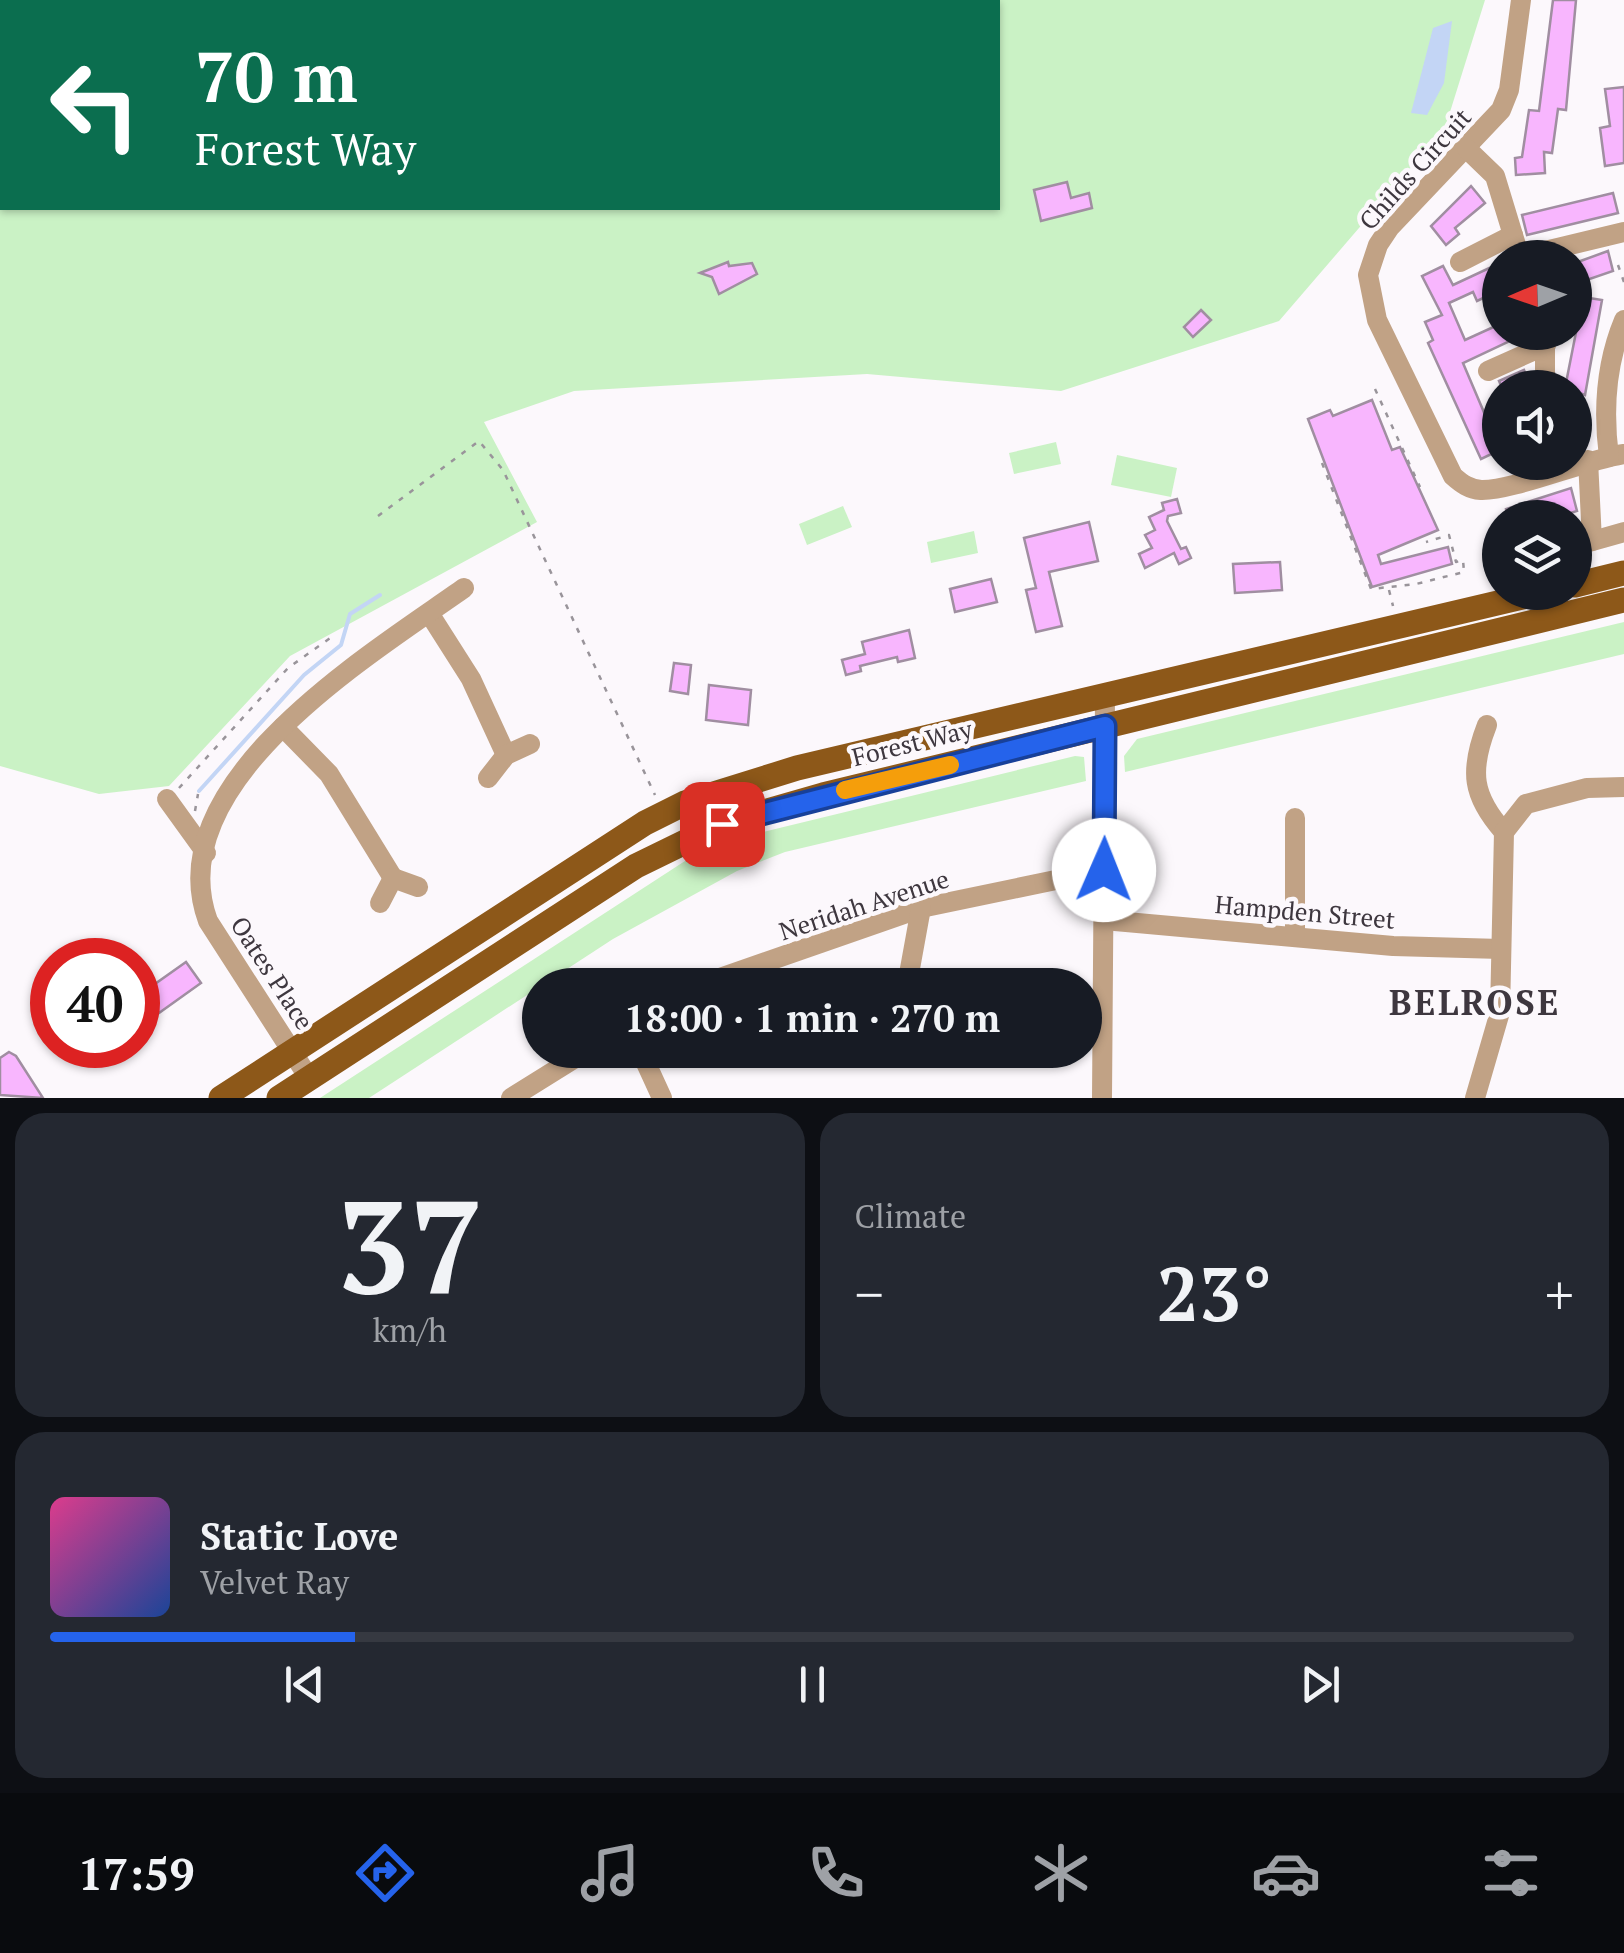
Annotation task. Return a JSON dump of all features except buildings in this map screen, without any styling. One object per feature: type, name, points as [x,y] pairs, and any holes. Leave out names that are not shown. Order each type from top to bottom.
[{"type":"main road","points":[[1592,581],[1624,573]]},
{"type":"main road","name":"Forest Way","points":[[279,1098],[636,866],[695,836],[762,811],[1624,600]]},
{"type":"main road","name":"Forest Way","points":[[222,1098],[594,854],[661,815],[797,768],[1482,607]]},
{"type":"street","name":"Childs Circuit","points":[[1521,0],[1505,100],[1467,149],[1378,245],[1368,275],[1377,320],[1453,476],[1463,485],[1490,489],[1607,457]]},
{"type":"street","points":[[1467,149],[1495,176],[1514,240]]},
{"type":"street","points":[[1591,240],[1624,232]]},
{"type":"street","points":[[1460,262],[1512,235]]},
{"type":"street","points":[[1592,511],[1607,457],[1604,413],[1614,349],[1624,320]]},
{"type":"street","points":[[1490,370],[1524,350]]},
{"type":"street","points":[[1592,541],[1624,532]]},
{"type":"street","points":[[206,853],[230,786],[283,727],[326,685],[464,588]]},
{"type":"street","points":[[428,613],[471,678],[506,755]]},
{"type":"street","points":[[1102,1098],[1105,697]]},
{"type":"street","points":[[1486,726],[1475,778],[1482,807],[1504,832]]},
{"type":"street","points":[[283,727],[330,774],[393,878],[418,887]]},
{"type":"street","points":[[488,778],[506,755],[530,744]]},
{"type":"street","points":[[1474,1098],[1496,1037],[1504,832],[1526,804],[1587,788],[1624,787]]},
{"type":"street","points":[[177,797],[206,853]]},
{"type":"street","points":[[1294,934],[1295,818]]},
{"type":"street","name":"Oates Place","points":[[206,853],[198,893],[208,921],[310,1078]]},
{"type":"street","name":"Neridah Avenue","points":[[771,968],[921,908],[1104,870]]},
{"type":"street","points":[[380,903],[393,878]]},
{"type":"street","points":[[910,968],[921,908]]},
{"type":"street","name":"Hampden Street","points":[[1104,920],[1294,934],[1393,946],[1501,949]]},
{"type":"street","points":[[511,1098],[559,1068]]},
{"type":"street","points":[[648,1068],[662,1098]]},
{"type":"path","points":[[1618,266],[1624,282]]},
{"type":"path","points":[[1376,388],[1420,487]]},
{"type":"path","points":[[378,516],[479,441],[512,487],[573,625],[609,690],[661,815]]},
{"type":"path","points":[[1322,462],[1371,589],[1464,572],[1463,560],[1456,562],[1449,535],[1426,542]]},
{"type":"path","points":[[1388,588],[1395,614]]},
{"type":"path","points":[[194,812],[177,797],[288,668],[334,636]]},
{"type":"green space","points":[[1000,0],[1485,0],[1445,128],[1279,321],[1061,391],[867,374],[574,391],[484,422],[537,522],[290,656],[169,786],[99,794],[0,766],[0,210],[1000,210]]},
{"type":"green space","points":[[1056,442],[1061,464],[1014,474],[1009,453]]},
{"type":"green space","points":[[1117,455],[1177,468],[1171,497],[1111,485]]},
{"type":"green space","points":[[843,506],[852,527],[807,545],[799,524]]},
{"type":"green space","points":[[974,531],[978,553],[931,563],[927,542]]},
{"type":"green space","points":[[1624,622],[1624,654],[1125,772],[1124,756],[1137,739]]},
{"type":"green space","points":[[1075,756],[1084,757],[1086,781],[785,852],[737,871],[568,968],[522,968],[522,998],[369,1098],[320,1098],[685,861],[763,832]]},
{"type":"water","points":[[1452,21],[1444,83],[1427,115],[1411,113],[1433,28]]},
{"type":"waterway","points":[[199,791],[304,675],[341,645],[350,614],[380,595]]},
{"type":"slow traffic","points":[[845,790],[950,765]]},
{"type":"district","name":"BELROSE","points":[[1475,1003]]},
{"type":"route","points":[[722,824],[823,795],[1105,726],[1104,870]]}]
